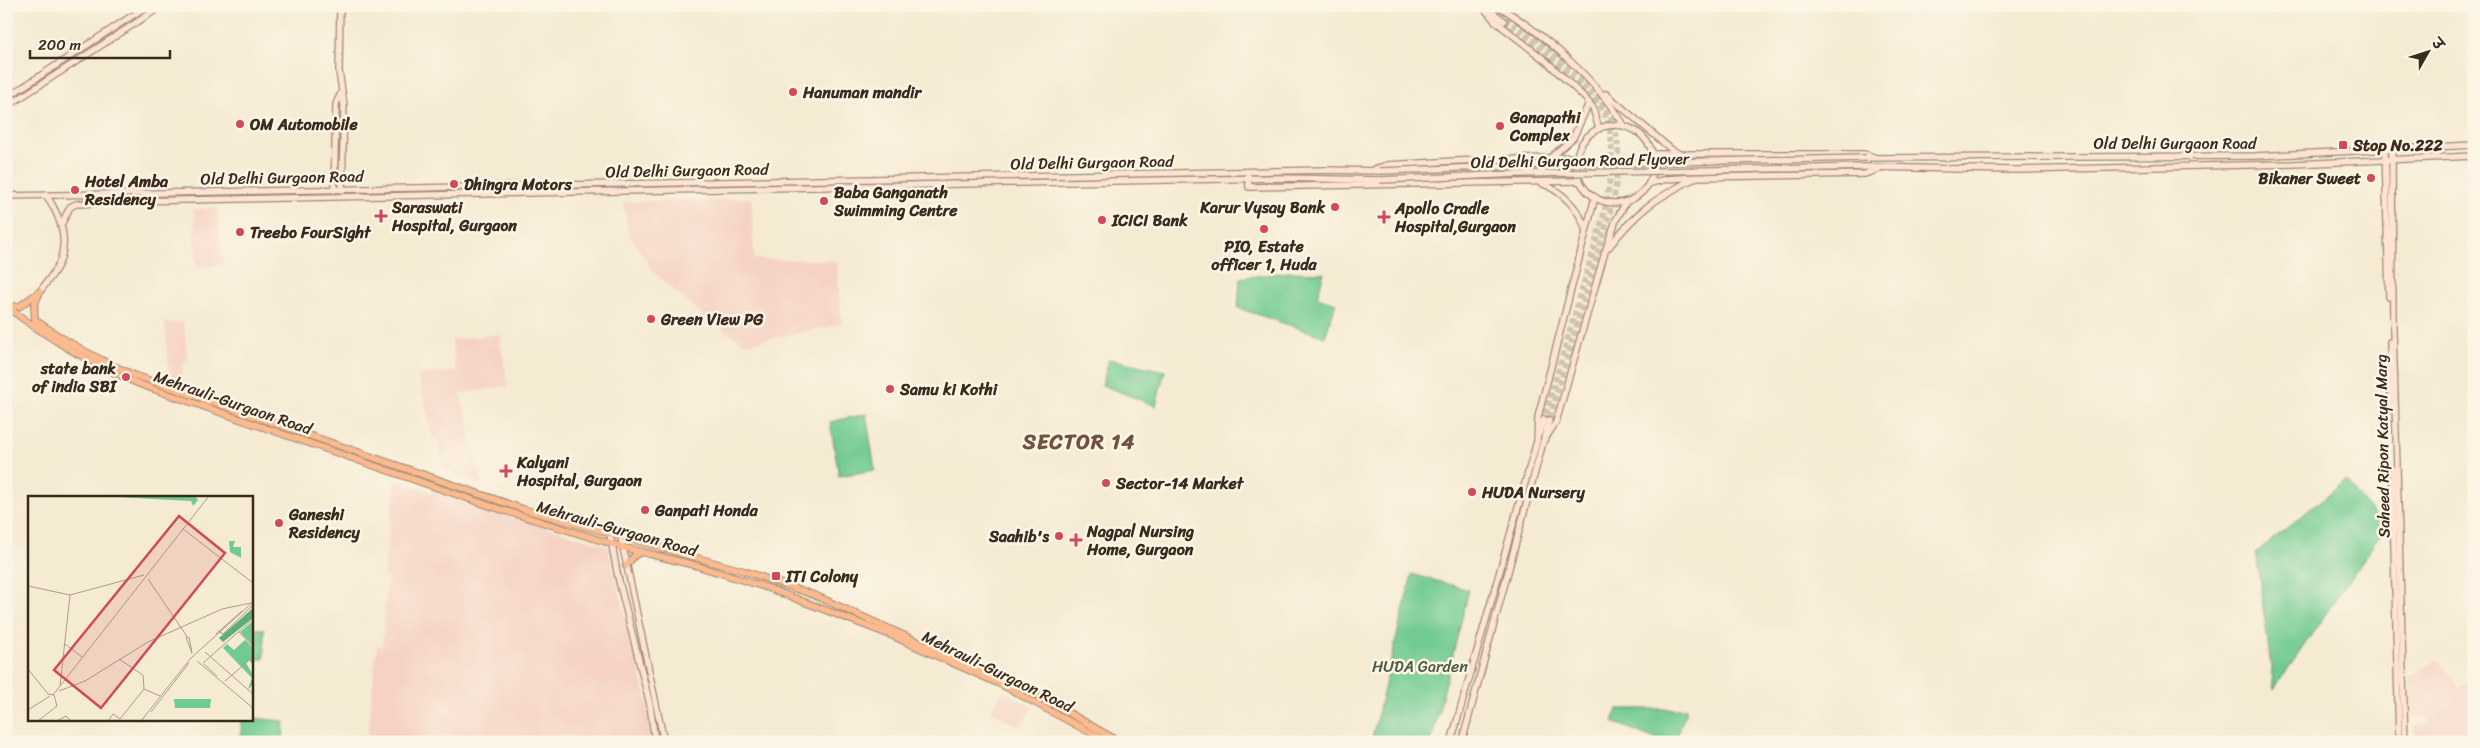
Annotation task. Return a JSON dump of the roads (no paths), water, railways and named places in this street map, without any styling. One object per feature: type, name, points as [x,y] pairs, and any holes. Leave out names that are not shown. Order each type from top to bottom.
[{"type":"main road","points":[[6,98],[147,6]]},
{"type":"main road","points":[[6,107],[50,81],[162,6]]},
{"type":"main road","points":[[340,6],[339,71],[344,105],[342,190]]},
{"type":"main road","points":[[1483,6],[1506,19],[1493,6]]},
{"type":"main road","points":[[1483,6],[1495,21],[1546,61],[1589,103],[1596,114],[1599,129]]},
{"type":"main road","points":[[1498,6],[1549,44],[1594,85],[1672,150],[1682,154]]},
{"type":"main road","points":[[45,72],[50,81]]},
{"type":"main road","points":[[1594,85],[1609,102],[1625,126],[1645,139],[1653,154],[1654,165],[1650,184]]},
{"type":"main road","points":[[334,190],[336,104],[341,93]]},
{"type":"main road","points":[[1550,158],[1573,138],[1589,103]]},
{"type":"main road","points":[[1625,126],[1610,126],[1599,129],[1585,140],[1577,157],[1580,181],[1595,197],[1610,203],[1626,202],[1637,197],[1650,184],[1666,179],[1865,174],[1883,168]]},
{"type":"main road","name":"Old Delhi Gurgaon Road","points":[[1876,158],[2254,156],[2474,145]]},
{"type":"main road","name":"Saheed Ripon Katyal Marg","points":[[2385,150],[2395,514],[2405,742]]},
{"type":"main road","name":"Saheed Ripon Katyal Marg","points":[[2392,150],[2395,514]]},
{"type":"main road","points":[[1653,154],[1864,154],[1876,158]]},
{"type":"main road","name":"Old Delhi Gurgaon Road","points":[[1883,168],[2013,170],[2474,156]]},
{"type":"main road","points":[[1368,171],[1394,165],[1577,157]]},
{"type":"main road","name":"Old Delhi Gurgaon Road Flyover","points":[[1368,171],[1569,164],[1876,158]]},
{"type":"main road","name":"Old Delhi Gurgaon Road Flyover","points":[[1278,178],[1380,180],[1518,174],[1883,168]]},
{"type":"main road","name":"Old Delhi Gurgaon Road","points":[[6,196],[1368,171]]},
{"type":"main road","points":[[1248,172],[1248,187],[1580,181]]},
{"type":"main road","name":"Old Delhi Gurgaon Road","points":[[62,223],[70,208],[76,204],[141,201],[1278,178]]},
{"type":"main road","points":[[1605,252],[1644,208],[1666,193],[1697,178]]},
{"type":"main road","points":[[1534,181],[1563,195],[1579,215],[1586,233]]},
{"type":"main road","points":[[141,194],[141,201]]},
{"type":"main road","points":[[7,306],[20,306],[40,292],[62,258],[62,223],[46,195]]},
{"type":"main road","points":[[1451,742],[1540,442],[1538,417],[1595,197]]},
{"type":"main road","points":[[1540,442],[1556,422],[1605,252],[1616,220],[1626,202]]},
{"type":"main road","name":"Mehrauli-Gurgaon Road","points":[[40,292],[34,304],[35,320],[60,338],[98,359],[134,375],[250,419]]},
{"type":"main road","name":"Mehrauli-Gurgaon Road","points":[[7,306],[59,345],[112,373],[412,474],[610,535],[744,571],[814,595],[1009,685],[1120,742]]},
{"type":"main road","points":[[1462,742],[1546,419]]},
{"type":"main road","name":"Mehrauli-Gurgaon Road","points":[[412,474],[488,505],[611,544],[721,572],[808,603],[893,636],[1009,685],[1108,742]]},
{"type":"main road","points":[[610,535],[650,705],[655,742]]},
{"type":"main road","points":[[621,538],[662,720],[664,742]]},
{"type":"main road","points":[[626,566],[634,556],[641,552]]},
{"type":"main road","name":"Saheed Ripon Katyal Marg","points":[[2399,742],[2401,684]]},
{"type":"tunnel","points":[[1507,17],[1571,68],[1600,99],[1610,116],[1616,133],[1618,149],[1614,198],[1549,420]]},
{"type":"tunnel","points":[[1504,21],[1561,66],[1589,93],[1600,106],[1606,118],[1611,141],[1610,178],[1604,213],[1544,419]]},
{"type":"place","name":"Hanuman mandir","points":[[793,92]]},
{"type":"place","name":"OM Automobile","points":[[240,124]]},
{"type":"place","name":"Ganapathi Complex","points":[[1500,126]]},
{"type":"place","name":"Stop No.222","points":[[2343,145]]},
{"type":"place","name":"Bikaner Sweet","points":[[2371,178]]},
{"type":"place","name":"Dhingra Motors","points":[[454,184]]},
{"type":"place","name":"Hotel Amba Residency","points":[[75,190]]},
{"type":"place","name":"Baba Ganganath Swimming Centre","points":[[824,201]]},
{"type":"place","name":"Karur Vysay Bank","points":[[1335,207]]},
{"type":"place","name":"Saraswati Hospital, Gurgaon","points":[[381,216]]},
{"type":"place","name":"Apollo Cradle Hospital,Gurgaon","points":[[1384,217]]},
{"type":"place","name":"ICICI Bank","points":[[1102,220]]},
{"type":"place","name":"PIO, Estate officer 1, Huda","points":[[1264,229]]},
{"type":"place","name":"Treebo FourSight","points":[[240,232]]},
{"type":"place","name":"Green View PG","points":[[651,319]]},
{"type":"place","name":"state bank of india SBI","points":[[126,377]]},
{"type":"place","name":"Samu ki Kothi","points":[[890,389]]},
{"type":"place","name":"Kalyani Hospital, Gurgaon","points":[[506,471]]},
{"type":"place","name":"Sector-14 Market","points":[[1106,483]]},
{"type":"place","name":"HUDA Nursery","points":[[1472,492]]},
{"type":"place","name":"Ganpati Honda","points":[[645,510]]},
{"type":"place","name":"Ganeshi Residency","points":[[279,523]]},
{"type":"place","name":"Saahib's","points":[[1059,536]]},
{"type":"place","name":"Nagpal Nursing Home, Gurgaon","points":[[1076,540]]},
{"type":"place","name":"ITI Colony","points":[[776,576]]},
{"type":"district","name":"SECTOR 14","points":[[1079,442]]},
{"type":"park label","name":"HUDA Garden","points":[[1420,666]]}]
